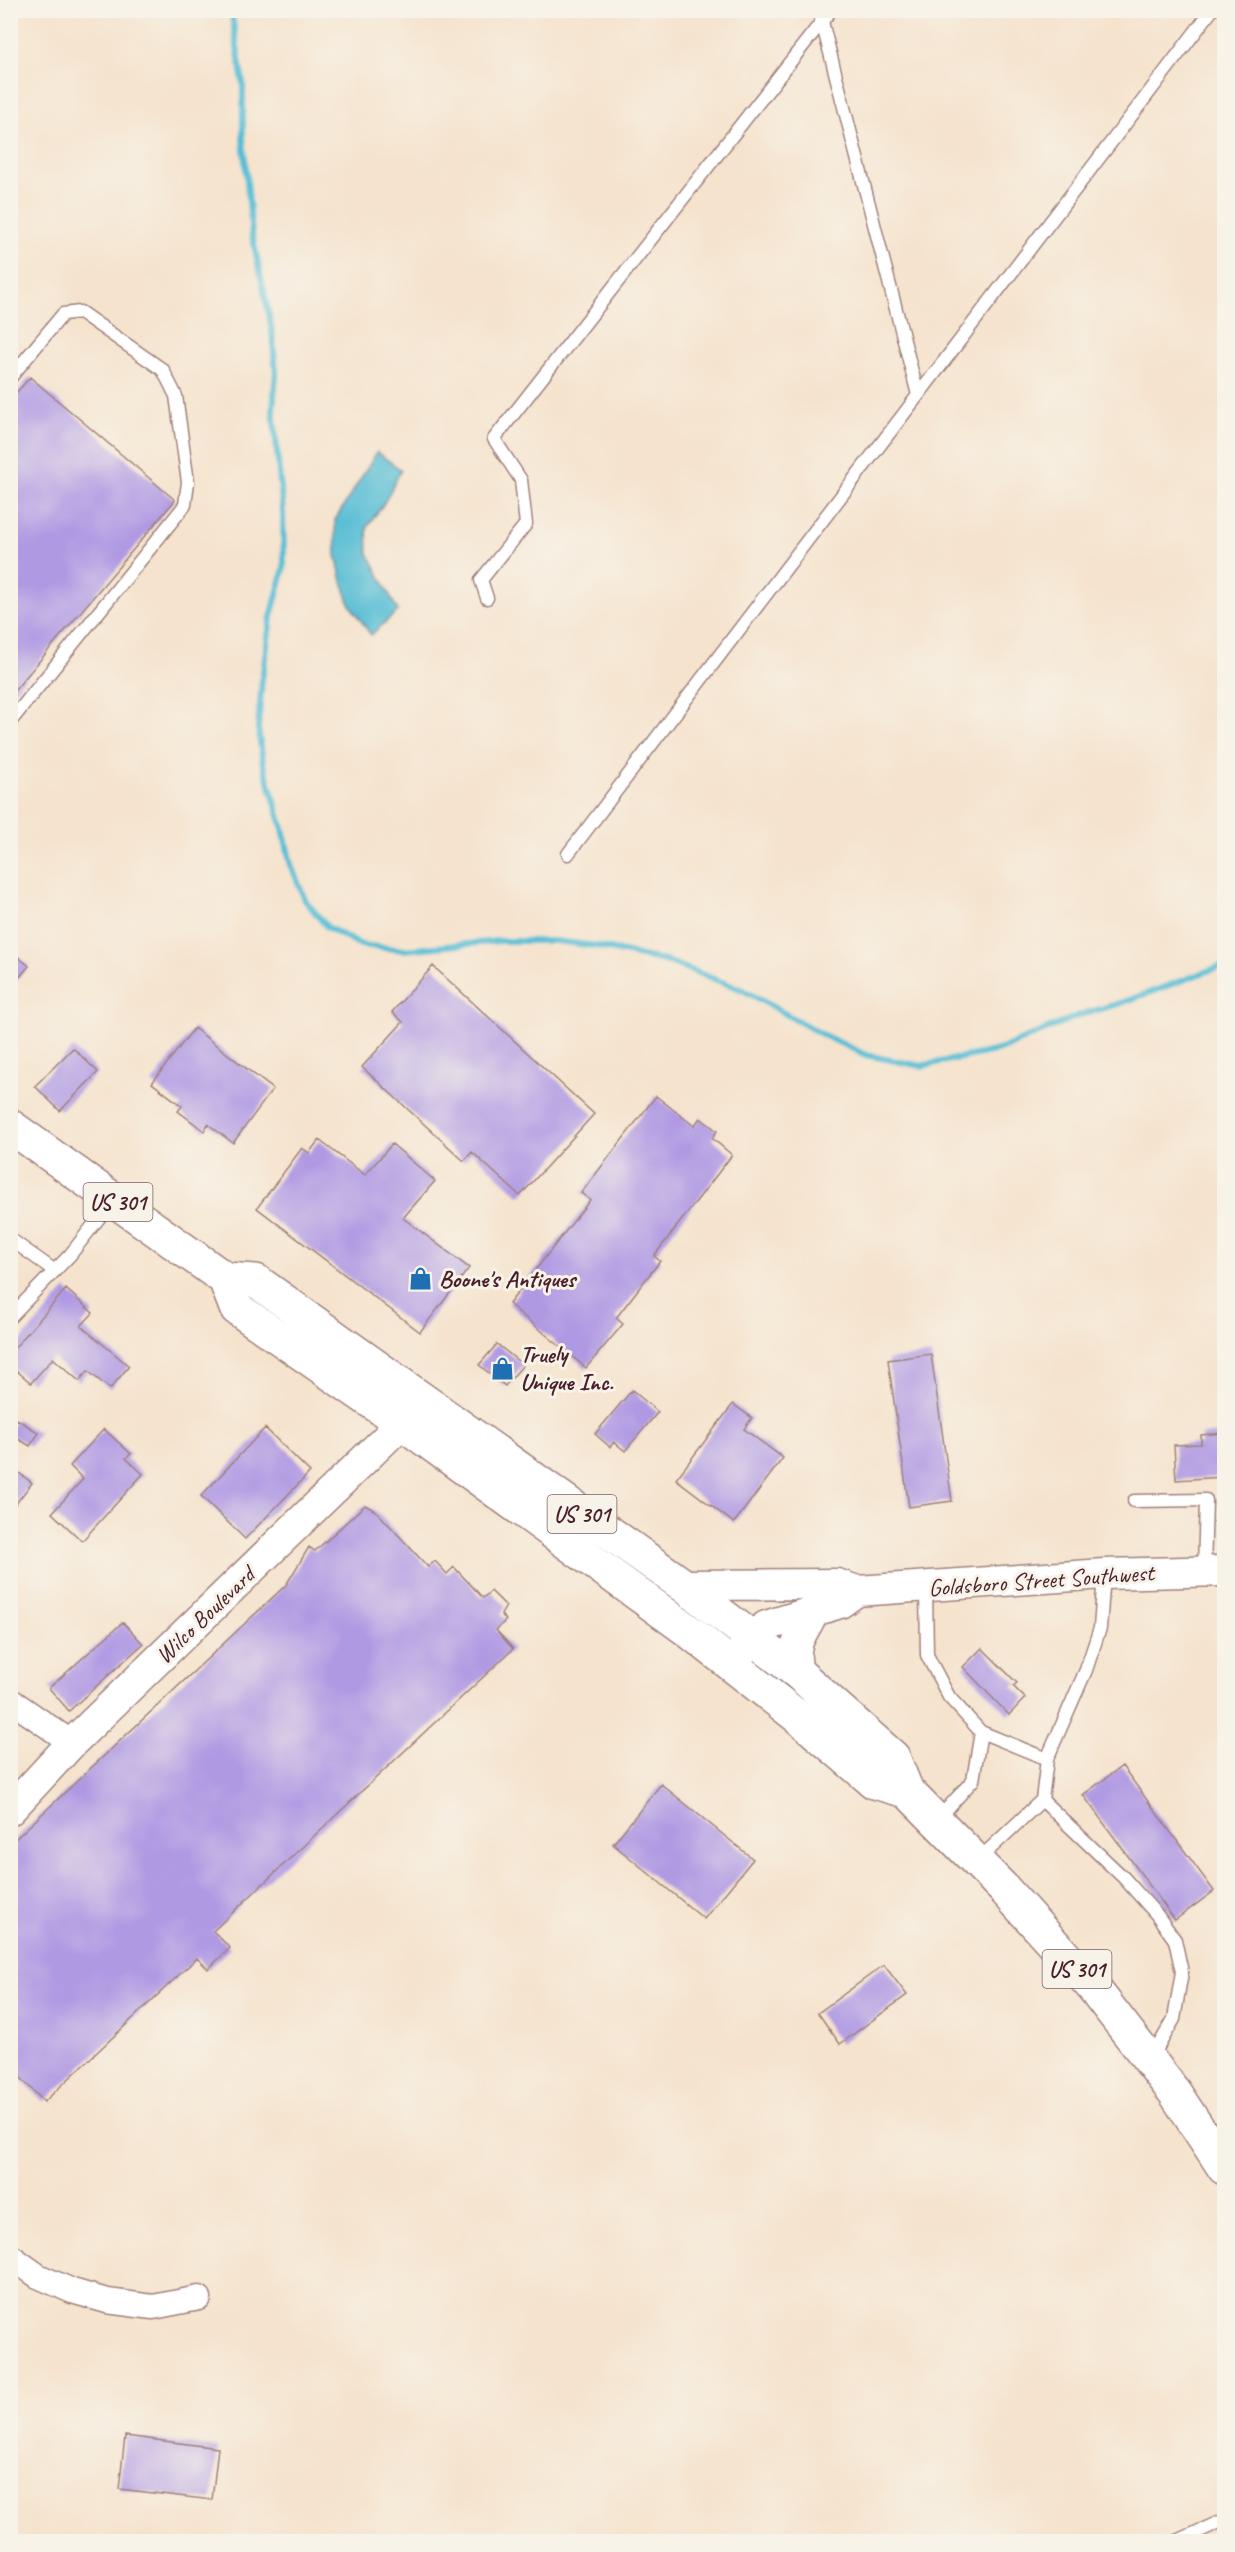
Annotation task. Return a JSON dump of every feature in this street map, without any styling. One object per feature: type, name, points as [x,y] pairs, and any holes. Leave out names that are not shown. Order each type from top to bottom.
[{"type":"highway","name":"US 301","points":[[10,1126],[225,1279],[256,1281],[682,1585],[798,1674],[893,1757],[907,1791],[977,1861],[1092,1986],[1175,2092],[1224,2168]]},
{"type":"highway","name":"US 301","points":[[225,1279],[236,1308],[402,1423],[732,1664],[874,1782],[907,1791]]},
{"type":"street","name":"Wilco Boulevard","points":[[10,1810],[72,1743],[402,1423]]},
{"type":"street","name":"Goldsboro Street Southwest","points":[[682,1585],[837,1584],[857,1591],[1104,1574],[1214,1571]]},
{"type":"street","name":"Goldsboro Street Southwest","points":[[732,1664],[752,1638],[766,1626],[840,1603],[857,1591]]},
{"type":"street","points":[[798,1674],[795,1659],[798,1640],[814,1610]]},
{"type":"street","points":[[10,1700],[72,1743]]},
{"type":"street","points":[[10,2256],[38,2276],[72,2291],[107,2301],[153,2307],[199,2298]]},
{"type":"lane","points":[[819,10],[918,395]]},
{"type":"lane","points":[[487,598],[481,580],[526,524],[521,480],[494,440],[831,10]]},
{"type":"lane","points":[[568,854],[1212,10]]},
{"type":"lane","points":[[10,378],[63,314],[80,312],[163,370],[176,396],[188,482],[185,505],[10,722]]},
{"type":"lane","points":[[10,1317],[55,1271],[113,1199]]},
{"type":"lane","points":[[10,1239],[55,1271]]},
{"type":"lane","points":[[1134,1501],[1206,1500],[1214,1571]]},
{"type":"lane","points":[[977,1861],[1042,1800],[1047,1759],[1086,1670],[1100,1628],[1104,1574]]},
{"type":"lane","points":[[926,1588],[927,1655],[949,1697],[981,1732],[1047,1759]]},
{"type":"lane","points":[[937,1820],[973,1780],[981,1732]]},
{"type":"lane","points":[[1042,1800],[1124,1878],[1157,1916],[1174,1940],[1182,1972],[1174,2019],[1150,2060]]},
{"type":"lane","points":[[1175,2541],[1224,2520]]},
{"type":"water","points":[[377,452],[401,470],[384,503],[367,527],[368,553],[398,611],[371,635],[350,605],[342,581],[336,555],[335,520]]},
{"type":"building","points":[[30,377],[175,500],[10,696],[10,400]]},
{"type":"building","points":[[10,950],[29,966],[10,988]]},
{"type":"building","points":[[433,966],[594,1114],[520,1196],[472,1152],[464,1161],[362,1067],[403,1022],[392,1012]]},
{"type":"building","points":[[194,1028],[273,1089],[233,1143],[208,1124],[204,1131],[178,1111],[182,1106],[152,1083]]},
{"type":"building","points":[[73,1048],[98,1072],[60,1111],[35,1086]]},
{"type":"building","points":[[656,1096],[694,1126],[700,1118],[717,1131],[712,1138],[732,1155],[654,1256],[660,1261],[616,1318],[623,1324],[586,1368],[509,1304],[590,1200],[581,1193]]},
{"type":"building","points":[[319,1140],[365,1175],[392,1144],[435,1181],[403,1218],[469,1268],[420,1332],[257,1208],[302,1148],[309,1153]]},
{"type":"building","points":[[66,1289],[93,1313],[81,1326],[129,1366],[110,1389],[88,1371],[79,1381],[53,1358],[31,1383],[10,1365],[10,1353]]},
{"type":"building","points":[[497,1344],[523,1365],[505,1386],[479,1365]]},
{"type":"building","points":[[931,1354],[952,1501],[909,1507],[888,1360]]},
{"type":"building","points":[[632,1390],[658,1412],[625,1451],[614,1442],[610,1447],[595,1434]]},
{"type":"building","points":[[733,1404],[752,1418],[744,1429],[783,1458],[734,1523],[676,1479]]},
{"type":"building","points":[[17,1419],[39,1433],[30,1446],[10,1434],[10,1429]]},
{"type":"building","points":[[265,1428],[310,1472],[245,1539],[201,1496]]},
{"type":"building","points":[[104,1429],[131,1454],[126,1458],[143,1474],[82,1541],[52,1513],[83,1479],[70,1466]]},
{"type":"building","points":[[1224,1433],[1224,1477],[1176,1480],[1174,1445],[1201,1444],[1201,1435]]},
{"type":"building","points":[[10,1466],[32,1483],[10,1511]]},
{"type":"building","points":[[365,1505],[377,1512],[428,1567],[435,1561],[447,1574],[454,1567],[483,1598],[491,1591],[506,1606],[501,1615],[506,1620],[496,1630],[513,1649],[213,1931],[230,1948],[208,1969],[197,1958],[44,2102],[19,2076],[10,2083],[10,1844],[286,1585],[309,1547],[315,1551]]},
{"type":"building","points":[[123,1622],[143,1644],[69,1711],[49,1688]]},
{"type":"building","points":[[982,1648],[1017,1683],[1013,1686],[1025,1698],[1009,1715],[963,1667]]},
{"type":"building","points":[[1122,1766],[1214,1891],[1175,1920],[1083,1795]]},
{"type":"building","points":[[661,1784],[753,1859],[704,1919],[613,1844]]},
{"type":"building","points":[[884,1965],[907,1995],[840,2044],[818,2013]]},
{"type":"building","points":[[125,2436],[218,2448],[212,2500],[119,2489]]},
{"type":"waterway","points":[[231,10],[243,83],[243,138],[252,234],[272,330],[276,373],[273,409],[283,513],[284,568],[271,617],[258,728],[263,763],[283,829],[291,865],[305,900],[327,927],[361,945],[404,950],[499,941],[555,941],[596,946],[669,962],[743,990],[823,1035],[866,1055],[921,1066],[999,1050],[1080,1015],[1121,1003],[1224,965]]},
{"type":"place","name":"Boone's Antiques","points":[[421,1279]]},
{"type":"place","name":"Truely Unique Inc.","points":[[502,1368]]}]
